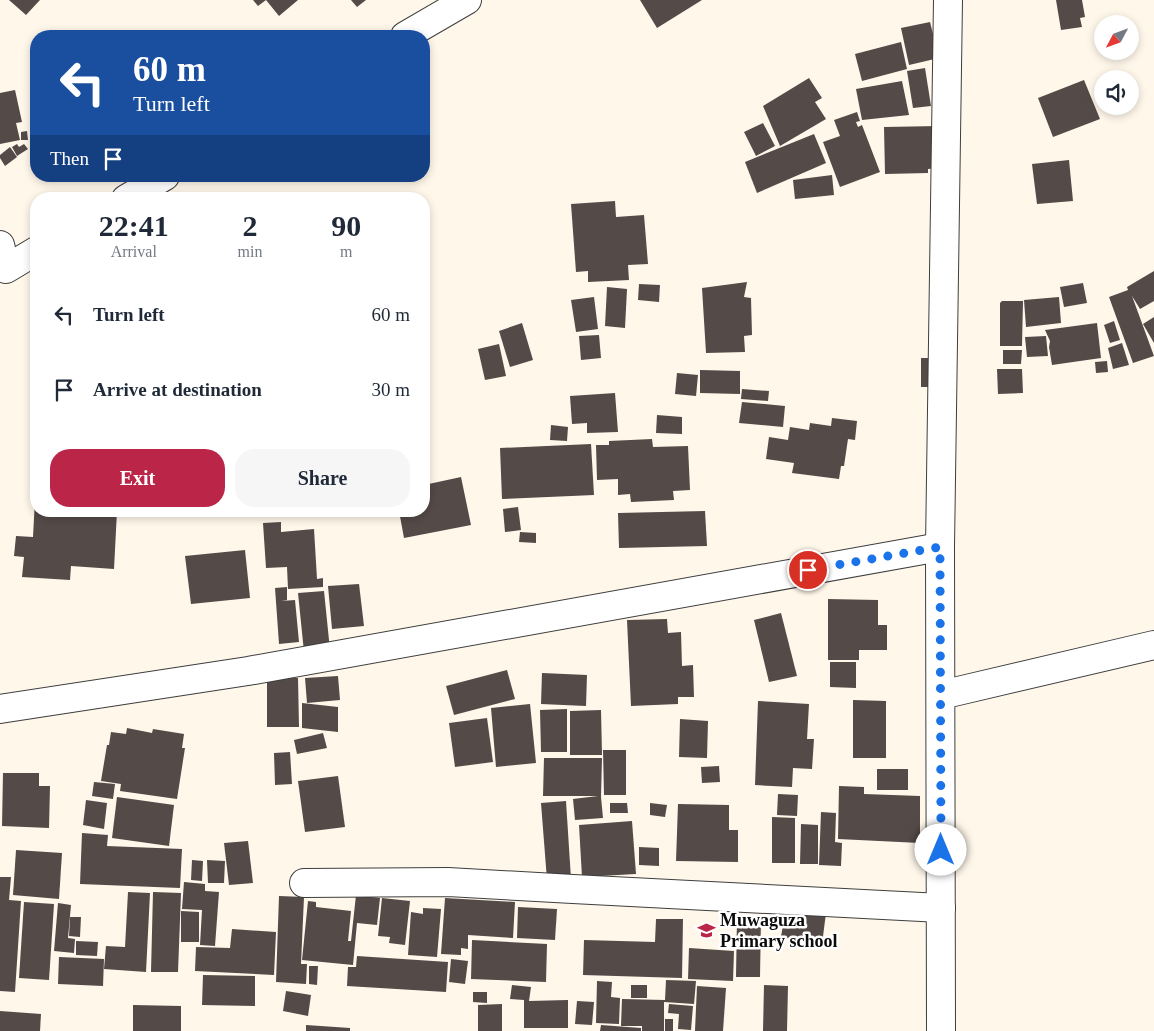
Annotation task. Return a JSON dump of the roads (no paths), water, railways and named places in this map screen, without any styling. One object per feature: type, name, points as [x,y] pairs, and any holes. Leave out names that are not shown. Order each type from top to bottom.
[{"type":"street","points":[[414,30],[466,0]]},
{"type":"street","points":[[941,1031],[940,547],[948,0]]},
{"type":"street","points":[[138,192],[155,182]]},
{"type":"street","points":[[0,245],[6,269],[30,255]]},
{"type":"street","points":[[0,709],[257,669],[940,547]]},
{"type":"street","points":[[941,695],[1154,645]]},
{"type":"street","points":[[304,883],[448,882],[941,908]]},
{"type":"place","name":"Muwaguza Primary school","points":[[706,930]]}]
